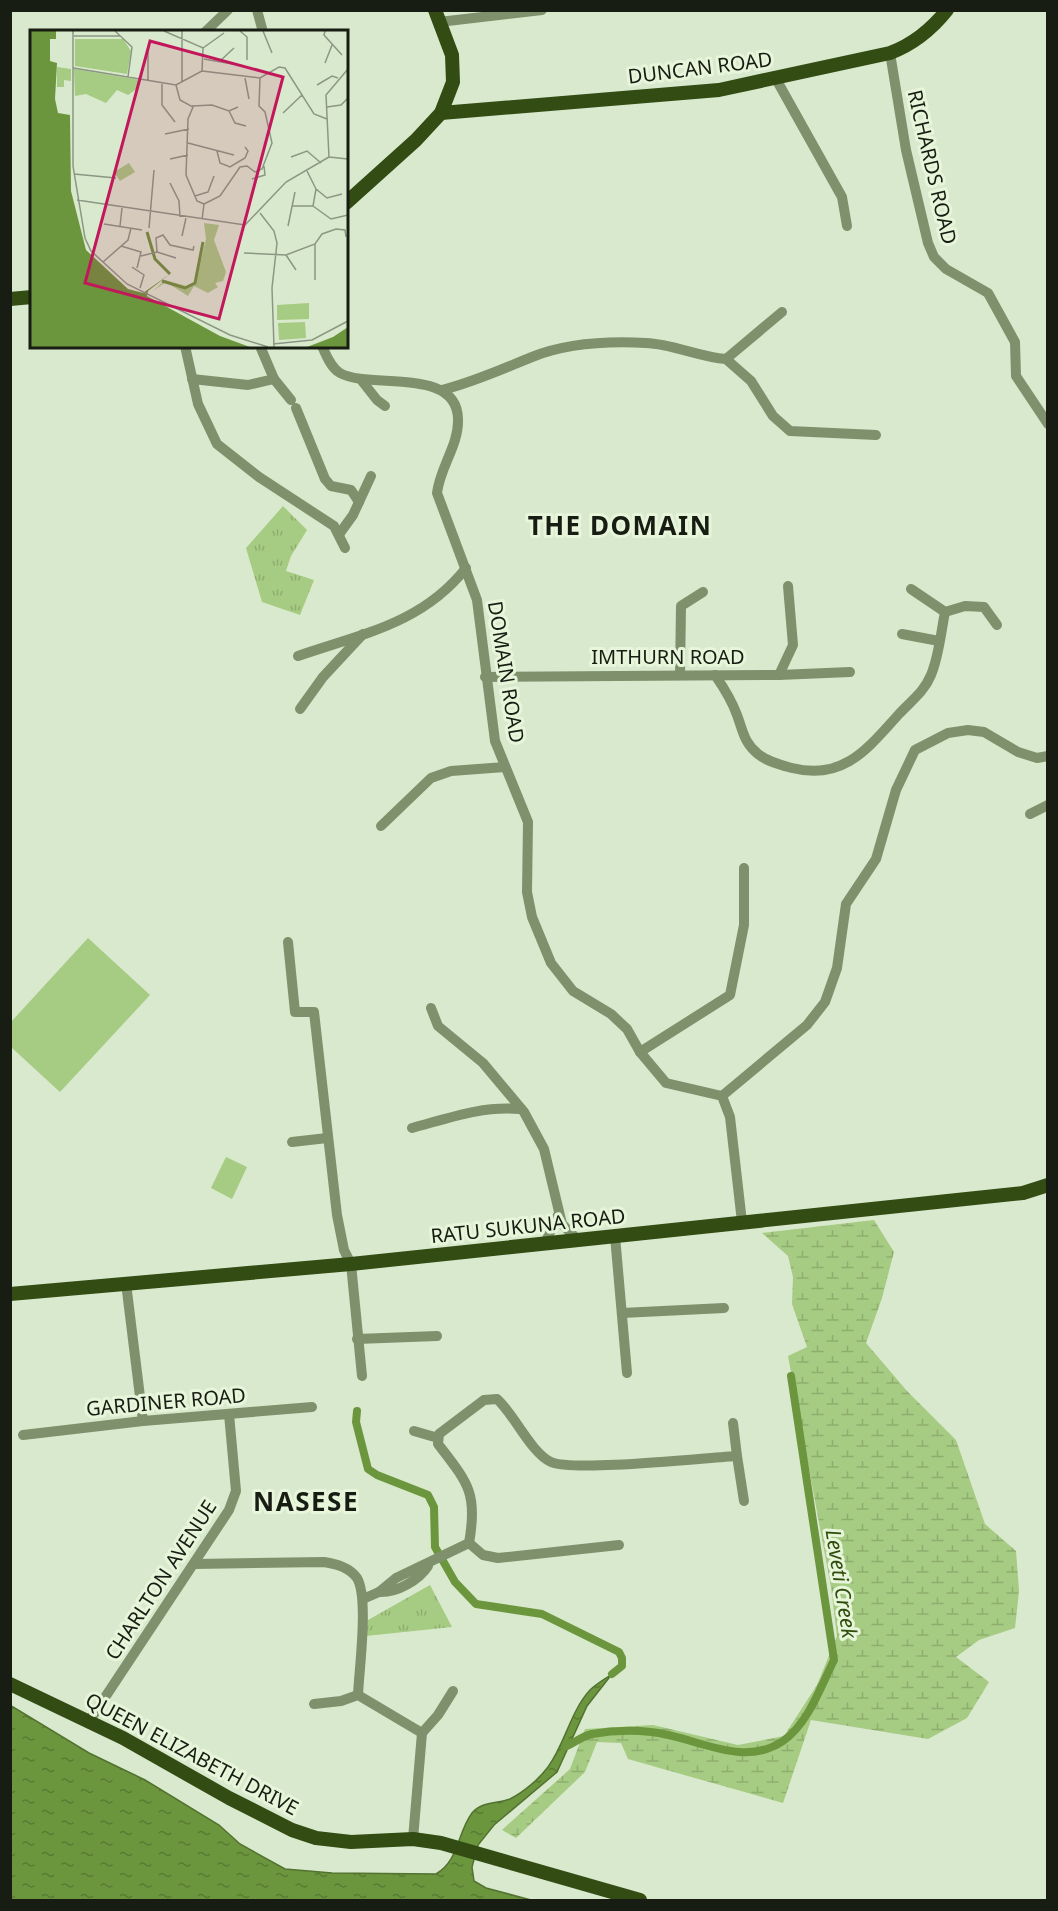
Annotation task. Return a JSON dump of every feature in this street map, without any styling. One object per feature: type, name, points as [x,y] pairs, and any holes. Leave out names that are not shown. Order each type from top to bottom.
[{"type":"main road","name":"DUNCAN ROAD","points":[[441,113],[719,90],[776,79],[890,53],[909,46],[931,28],[947,10]]},
{"type":"main road","points":[[348,201],[416,140],[441,113],[453,82],[452,55],[437,16]]},
{"type":"main road","points":[[10,299],[30,297]]},
{"type":"main road","name":"RATU SUKUNA ROAD","points":[[10,1294],[351,1264],[1023,1192],[1047,1185]]},
{"type":"main road","name":"QUEEN ELIZABETH DRIVE","points":[[10,1684],[90,1720],[229,1798],[292,1830],[316,1838],[351,1842],[413,1839],[456,1847],[640,1900]]},
{"type":"street","points":[[207,30],[228,10]]},
{"type":"street","points":[[257,10],[262,30]]},
{"type":"street","points":[[437,16],[542,10]]},
{"type":"street","name":"RICHARDS ROAD","points":[[890,53],[906,150],[928,243],[934,257],[946,269],[988,293],[1015,342],[1016,376],[1047,424]]},
{"type":"street","points":[[776,79],[842,197],[847,226]]},
{"type":"street","points":[[726,359],[782,312]]},
{"type":"street","points":[[323,348],[338,372],[362,381],[409,381],[442,390],[494,374],[533,356],[589,344],[648,343],[700,356],[726,359],[750,381],[774,416],[790,431],[876,435]]},
{"type":"street","points":[[185,348],[198,404],[217,444],[259,477],[334,526],[345,548]]},
{"type":"street","points":[[261,348],[274,379],[293,404],[325,479],[331,486],[351,490],[359,502]]},
{"type":"street","points":[[192,379],[248,385],[274,379]]},
{"type":"street","points":[[362,381],[376,400],[385,406]]},
{"type":"street","name":"DOMAIN ROAD","points":[[442,390],[452,401],[458,416],[457,437],[439,477],[437,493],[477,600],[485,677],[495,741],[528,822],[527,892],[532,917],[550,963],[573,991],[611,1014],[627,1029],[640,1052],[666,1083],[722,1096]]},
{"type":"street","points":[[339,533],[359,502],[371,476]]},
{"type":"street","points":[[298,656],[409,618],[455,582],[466,568]]},
{"type":"street","points":[[779,675],[793,645],[788,586]]},
{"type":"street","points":[[911,589],[945,612]]},
{"type":"street","points":[[680,674],[681,606],[703,592]]},
{"type":"street","points":[[945,612],[965,606],[984,607],[997,625]]},
{"type":"street","points":[[715,675],[728,695],[745,742],[759,755],[779,765],[820,772],[839,767],[857,758],[923,690],[932,674],[945,612]]},
{"type":"street","points":[[300,709],[323,677],[363,634]]},
{"type":"street","points":[[902,634],[939,642]]},
{"type":"street","name":"IMTHURN ROAD","points":[[485,677],[779,675],[850,672]]},
{"type":"street","points":[[742,1222],[730,1117],[722,1096],[807,1025],[825,1002],[837,968],[846,904],[876,859],[896,790],[915,750],[948,733],[968,730],[984,732],[1018,752],[1037,758],[1047,756]]},
{"type":"street","points":[[381,826],[431,778],[451,771],[505,767]]},
{"type":"street","points":[[1030,814],[1047,805]]},
{"type":"street","points":[[640,1052],[730,995],[744,925],[744,868]]},
{"type":"street","points":[[288,942],[295,1012],[314,1012],[337,1215],[344,1250],[351,1264],[362,1376]]},
{"type":"street","points":[[431,1008],[438,1026],[483,1063],[519,1109],[524,1112],[544,1149],[551,1171],[558,1215],[562,1224],[578,1240]]},
{"type":"street","points":[[412,1128],[474,1110],[519,1109]]},
{"type":"street","points":[[292,1142],[327,1138]]},
{"type":"street","points":[[545,1243],[558,1215]]},
{"type":"street","points":[[615,1236],[627,1373]]},
{"type":"street","points":[[126,1283],[143,1421]]},
{"type":"street","points":[[622,1313],[724,1308]]},
{"type":"street","points":[[357,1339],[437,1336]]},
{"type":"street","points":[[469,1543],[474,1514],[467,1481],[438,1444],[438,1438],[439,1434],[484,1400],[497,1399],[507,1408],[540,1453],[552,1462],[582,1465],[736,1456]]},
{"type":"street","name":"GARDINER ROAD","points":[[23,1436],[143,1421],[312,1407]]},
{"type":"street","name":"CHARLTON AVENUE","points":[[90,1720],[229,1510],[236,1491],[229,1414]]},
{"type":"street","points":[[733,1423],[744,1501]]},
{"type":"street","points":[[414,1431],[438,1438]]},
{"type":"street","points":[[363,1599],[412,1581],[433,1563],[469,1543]]},
{"type":"street","points":[[469,1543],[483,1555],[498,1558],[619,1545]]},
{"type":"street","points":[[195,1563],[305,1562],[340,1565],[356,1578],[363,1599],[358,1695]]},
{"type":"street","points":[[413,1839],[422,1733],[438,1715],[453,1691]]},
{"type":"street","points":[[314,1704],[341,1701],[358,1695]]},
{"type":"street","points":[[358,1695],[422,1733]]},
{"type":"green space","points":[[283,506],[307,530],[291,556],[286,571],[314,580],[300,615],[262,602],[246,548]]},
{"type":"green space","points":[[88,938],[150,995],[60,1092],[11,1047],[11,1022]]},
{"type":"green space","points":[[226,1157],[247,1167],[232,1199],[211,1188]]},
{"type":"green space","points":[[874,1220],[894,1252],[882,1298],[866,1343],[907,1391],[956,1440],[985,1524],[1016,1551],[1019,1591],[1015,1628],[979,1640],[956,1657],[989,1682],[967,1718],[928,1739],[811,1720],[783,1803],[628,1759],[621,1743],[597,1742],[585,1772],[516,1838],[502,1830],[570,1769],[585,1729],[653,1725],[738,1745],[784,1736],[817,1685],[837,1636],[831,1587],[788,1356],[807,1347],[792,1304],[793,1277],[788,1256],[762,1233]]},
{"type":"green space","points":[[430,1585],[452,1627],[366,1636],[368,1620]]},
{"type":"water","points":[[612,1674],[587,1706],[557,1772],[494,1825],[478,1845],[472,1867],[474,1881],[486,1888],[531,1900],[11,1900],[10,1705],[89,1753],[145,1780],[219,1825],[240,1844],[285,1869],[332,1873],[436,1874],[444,1868],[454,1854],[467,1821],[476,1809],[510,1799],[531,1785],[544,1772],[554,1758],[583,1699],[592,1688]]},
{"type":"waterway","name":"Leveti Creek","points":[[567,1746],[592,1734],[637,1731],[667,1735],[735,1752],[751,1752],[767,1749],[783,1741],[792,1734],[807,1715],[834,1660],[791,1376]]},
{"type":"waterway","points":[[357,1411],[356,1422],[368,1469],[377,1475],[428,1495],[434,1507],[435,1547],[455,1582],[476,1604],[542,1614],[619,1652],[622,1666],[612,1674]]},
{"type":"district","name":"THE DOMAIN","points":[[620,526]]},
{"type":"district","name":"NASESE","points":[[306,1502]]}]
